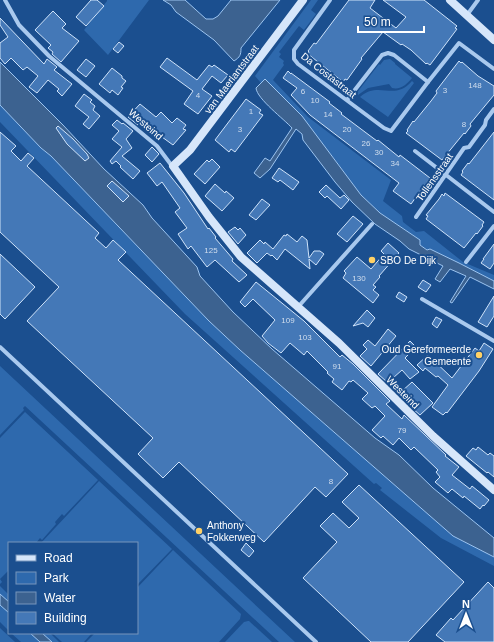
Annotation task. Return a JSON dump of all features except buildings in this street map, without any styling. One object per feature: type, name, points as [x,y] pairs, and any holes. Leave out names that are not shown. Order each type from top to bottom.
[{"type":"street","name":"Westeind","points":[[5,0],[19,25],[49,56],[157,146],[209,217],[241,257],[339,343],[433,436],[494,490]]},
{"type":"street","name":"van Maerlantstraat","points":[[173,166],[190,150],[303,0]]},
{"type":"street","name":"Da Costastraat","points":[[330,0],[294,50],[294,59],[298,64],[384,128],[391,131],[428,82]]},
{"type":"street","points":[[450,0],[494,40]]},
{"type":"street","points":[[467,16],[478,0]]},
{"type":"street","points":[[346,100],[382,55],[388,53],[394,55],[428,82],[459,43],[494,69]]},
{"type":"street","name":"Tollensstraat","points":[[416,216],[446,176],[451,166],[464,148],[469,147],[485,125],[486,120],[494,109]]},
{"type":"street","points":[[415,151],[494,212]]},
{"type":"street","points":[[298,307],[372,224]]},
{"type":"street","points":[[466,262],[494,226]]},
{"type":"street","points":[[422,299],[494,341]]},
{"type":"street","points":[[0,347],[316,642]]},
{"type":"green space","points":[[107,0],[149,0],[108,55],[84,30]]},
{"type":"green space","points":[[311,0],[318,0],[311,10],[316,14],[304,30],[299,26],[279,52],[281,54],[279,57],[284,61],[284,65],[273,80],[308,117],[391,180],[383,201],[402,216],[403,222],[416,232],[424,231],[463,262],[494,275],[494,281],[430,249],[428,250],[420,245],[420,240],[380,213],[361,195],[333,157],[265,79],[261,83],[255,76]]},
{"type":"green space","points":[[390,59],[412,78],[404,86],[398,88],[392,88],[389,84],[368,88],[358,95],[356,94],[379,64],[380,65],[384,60]]},
{"type":"green space","points":[[412,81],[414,83],[388,117],[360,97],[367,92],[374,90],[399,90]]},
{"type":"green space","points":[[0,105],[209,321],[240,350],[453,536],[494,557],[494,566],[441,538],[380,490],[382,488],[376,483],[374,484],[185,314],[0,122]]},
{"type":"green space","points":[[0,366],[295,642],[279,642],[25,406],[23,408],[24,410],[0,435]]},
{"type":"green space","points":[[25,412],[98,480],[64,516],[62,514],[55,522],[56,524],[42,540],[40,538],[37,542],[8,542],[8,571],[0,579],[0,438]]},
{"type":"green space","points":[[99,481],[172,549],[138,584],[138,542],[42,542]]},
{"type":"green space","points":[[173,550],[241,614],[240,619],[219,642],[86,642],[94,634],[138,634],[138,587]]},
{"type":"green space","points":[[0,586],[8,594],[8,630],[0,622]]},
{"type":"green space","points":[[249,621],[272,642],[225,642],[244,622]]},
{"type":"green space","points":[[0,628],[15,642],[0,642]]},
{"type":"green space","points":[[12,634],[51,634],[59,642],[21,642]]},
{"type":"green space","points":[[53,634],[91,634],[84,642],[62,642]]},
{"type":"water","points":[[163,0],[185,0],[206,19],[213,19],[218,16],[231,0],[280,0],[241,48],[240,56],[234,61],[214,40],[176,12],[171,5]]},
{"type":"water","points":[[0,62],[63,125],[104,169],[143,205],[152,218],[197,267],[200,276],[233,312],[272,349],[375,438],[399,455],[433,488],[494,538],[494,557],[453,536],[240,350],[209,321],[0,105]]},
{"type":"water","points":[[265,79],[302,116],[361,195],[380,213],[420,240],[420,245],[427,250],[430,249],[494,281],[494,289],[470,277],[452,303],[450,302],[466,276],[450,269],[440,282],[435,279],[443,266],[409,249],[375,224],[352,202],[335,182],[303,140],[302,134],[296,129],[270,169],[260,178],[254,173],[265,158],[270,161],[292,128],[261,98],[258,93],[256,88]]},
{"type":"water","points":[[0,594],[8,601],[8,612],[0,605]]},
{"type":"water","points":[[31,634],[43,634],[52,642],[40,642]]},
{"type":"place","name":"SBO De Dijk","points":[[372,260]]},
{"type":"place","name":"Oud Gereformeerde Gemeente","points":[[479,355]]},
{"type":"place","name":"Anthony Fokkerweg","points":[[199,531]]}]
